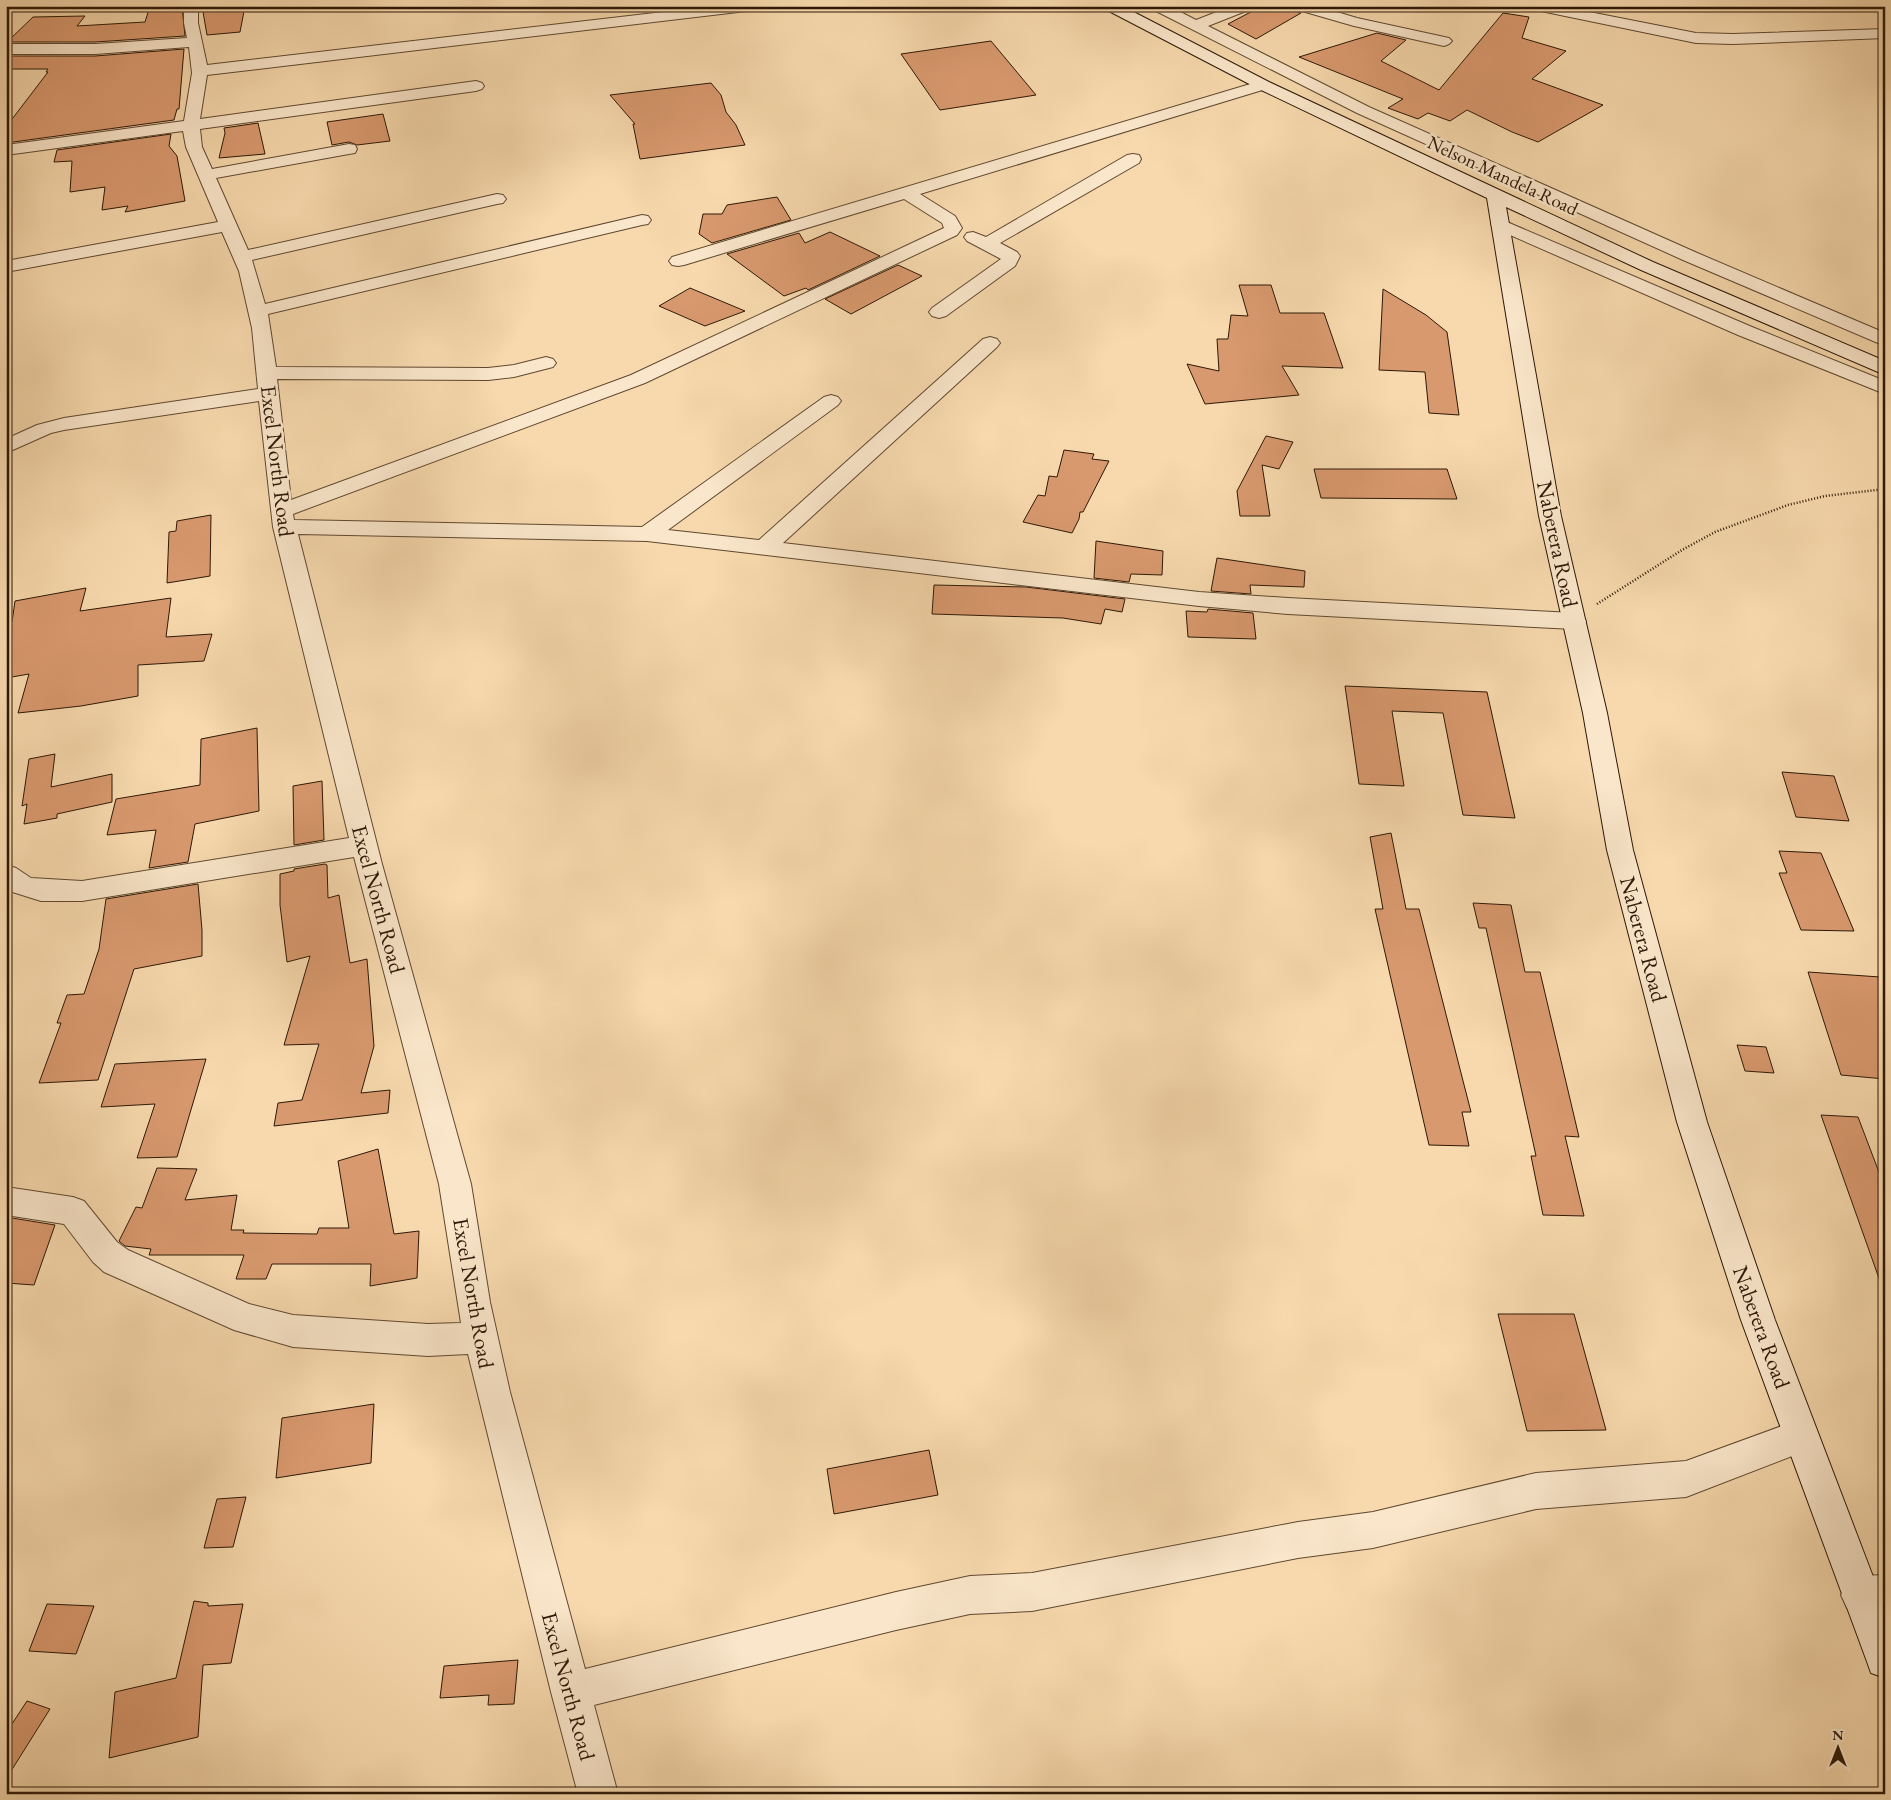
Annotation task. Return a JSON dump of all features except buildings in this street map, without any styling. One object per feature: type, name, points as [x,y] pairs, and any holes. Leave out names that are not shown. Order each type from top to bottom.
[{"type":"street","name":"Excel North Road","points":[[191,6],[194,42],[200,70],[191,126],[194,146],[248,271],[258,311],[262,328],[282,519],[365,845],[455,1184],[473,1302],[493,1392],[598,1794]]},
{"type":"street","points":[[200,70],[755,6]]},
{"type":"street","name":"Nelson Mandela Road","points":[[1110,6],[1263,85],[1647,266],[1885,368]]},
{"type":"street","points":[[1157,6],[1363,110],[1689,256],[1885,340]]},
{"type":"street","points":[[1196,25],[1246,6]]},
{"type":"street","points":[[1300,6],[1354,22],[1444,41]]},
{"type":"street","points":[[1536,6],[1696,38],[1733,39],[1885,33]]},
{"type":"street","points":[[6,49],[95,49],[194,42]]},
{"type":"street","points":[[678,261],[1263,85]]},
{"type":"street","points":[[6,150],[476,86]]},
{"type":"street","points":[[207,175],[349,149]]},
{"type":"street","points":[[986,244],[1132,159]]},
{"type":"street","points":[[907,193],[949,220],[953,228],[1011,256],[1009,262],[939,312]]},
{"type":"street","name":"Naberera Road","points":[[1495,195],[1550,516],[1594,712],[1620,850],[1692,1122],[1758,1320],[1801,1436],[1873,1594],[1885,1659]]},
{"type":"street","points":[[242,257],[497,199]]},
{"type":"street","points":[[258,311],[642,220]]},
{"type":"street","points":[[1500,224],[1745,331],[1885,388]]},
{"type":"street","points":[[6,267],[229,226]]},
{"type":"street","points":[[282,519],[638,379],[945,235],[953,228]]},
{"type":"street","points":[[1849,354],[1885,340]]},
{"type":"street","points":[[765,547],[990,343]]},
{"type":"street","points":[[6,447],[44,430],[64,424],[268,384],[488,374],[514,371],[546,362]]},
{"type":"street","points":[[647,534],[831,401]]},
{"type":"street","points":[[282,519],[647,534],[1199,599],[1288,606],[1574,621]]},
{"type":"street","points":[[6,875],[11,880],[32,889],[48,892],[82,891],[365,845]]},
{"type":"street","points":[[6,1201],[73,1211],[105,1252],[116,1261],[246,1319],[293,1332],[339,1336],[428,1340],[481,1338]]},
{"type":"street","points":[[570,1692],[896,1611],[970,1595],[1032,1592],[1298,1540],[1373,1530],[1536,1491],[1686,1479],[1801,1436]]},
{"type":"path","points":[[1574,621],[1682,550],[1714,532],[1788,505],[1825,496],[1885,489]]}]
